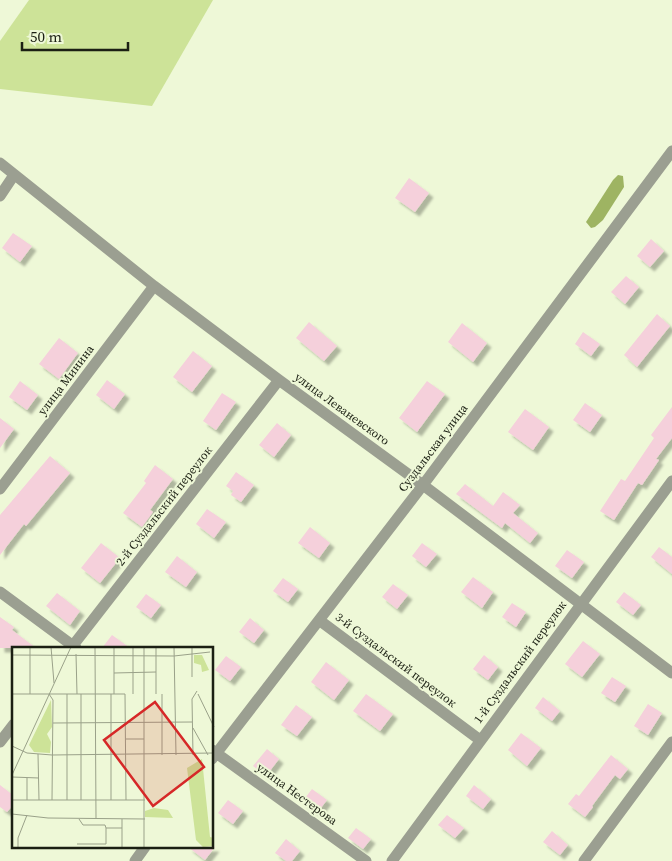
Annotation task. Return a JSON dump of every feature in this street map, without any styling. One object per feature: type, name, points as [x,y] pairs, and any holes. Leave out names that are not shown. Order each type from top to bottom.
[{"type":"street","name":"Суздальская улица","points":[[214,754],[423,485],[672,151]]},
{"type":"street","name":"улица Леваневского","points":[[0,163],[154,286],[423,485],[672,673]]},
{"type":"street","points":[[0,196],[14,175]]},
{"type":"street","name":"улица Минина","points":[[0,489],[154,286]]},
{"type":"street","name":"2-й Суздальский переулок","points":[[74,647],[279,380]]},
{"type":"street","name":"1-й Суздальский переулок","points":[[392,861],[672,481]]},
{"type":"street","points":[[0,592],[72,647]]},
{"type":"street","name":"3-й Суздальский переулок","points":[[319,620],[480,740]]},
{"type":"street","points":[[0,742],[12,727]]},
{"type":"street","points":[[584,861],[672,742]]},
{"type":"street","name":"улица Нестерова","points":[[214,754],[366,861]]},
{"type":"street","points":[[135,861],[144,848]]},
{"type":"shaded area","points":[[29,0],[213,0],[152,106],[0,89],[0,41]]},
{"type":"shaded area","points":[[618,175],[623,176],[624,187],[603,220],[591,228],[586,222]]},
{"type":"building","points":[[409,178],[429,193],[415,212],[395,198]]},
{"type":"building","points":[[13,233],[32,246],[20,262],[2,248]]},
{"type":"building","points":[[651,239],[664,251],[650,267],[637,256]]},
{"type":"building","points":[[626,276],[639,287],[625,304],[611,292]]},
{"type":"building","points":[[657,314],[670,326],[637,367],[624,355]]},
{"type":"building","points":[[309,322],[337,346],[324,361],[296,338]]},
{"type":"building","points":[[462,323],[487,343],[473,362],[448,342]]},
{"type":"building","points":[[583,332],[600,344],[591,356],[575,344]]},
{"type":"building","points":[[59,338],[78,353],[59,379],[39,364]]},
{"type":"building","points":[[193,351],[212,366],[192,392],[173,377]]},
{"type":"building","points":[[107,380],[125,394],[114,409],[96,395]]},
{"type":"building","points":[[20,381],[38,395],[27,410],[9,397]]},
{"type":"building","points":[[427,381],[445,394],[417,432],[399,418]]},
{"type":"building","points":[[222,393],[236,402],[216,430],[203,421]]},
{"type":"building","points":[[585,403],[602,415],[590,432],[573,420]]},
{"type":"building","points":[[672,407],[672,438],[656,459],[659,460],[642,485],[638,483],[614,520],[600,511],[621,479],[625,481],[654,438],[651,435]]},
{"type":"building","points":[[525,409],[549,427],[533,450],[508,432]]},
{"type":"building","points":[[0,418],[14,429],[0,448]]},
{"type":"building","points":[[277,423],[291,435],[274,457],[259,445]]},
{"type":"building","points":[[50,456],[70,473],[26,526],[24,524],[0,555],[0,515]]},
{"type":"building","points":[[155,465],[173,479],[150,510],[153,512],[142,527],[123,513],[146,483],[144,481]]},
{"type":"building","points":[[236,472],[254,485],[241,502],[231,495],[233,491],[226,486]]},
{"type":"building","points":[[465,484],[493,506],[503,492],[520,505],[513,513],[538,533],[530,543],[505,523],[502,528],[456,494]]},
{"type":"building","points":[[207,509],[226,522],[214,538],[196,524]]},
{"type":"building","points":[[310,527],[330,543],[319,558],[298,543]]},
{"type":"building","points":[[101,543],[120,558],[100,583],[81,568]]},
{"type":"building","points":[[422,543],[437,554],[426,567],[412,556]]},
{"type":"building","points":[[659,547],[672,557],[672,574],[651,557]]},
{"type":"building","points":[[567,550],[584,562],[572,578],[555,566]]},
{"type":"building","points":[[177,556],[197,572],[186,587],[165,572]]},
{"type":"building","points":[[473,577],[493,592],[482,608],[461,592]]},
{"type":"building","points":[[283,578],[298,589],[288,602],[273,591]]},
{"type":"building","points":[[393,584],[408,595],[397,609],[382,597]]},
{"type":"building","points":[[624,592],[641,605],[633,615],[616,602]]},
{"type":"building","points":[[57,593],[80,611],[70,625],[46,606]]},
{"type":"building","points":[[146,594],[161,605],[151,618],[136,607]]},
{"type":"building","points":[[512,603],[526,612],[516,627],[502,617]]},
{"type":"building","points":[[0,617],[14,627],[12,630],[35,647],[12,647],[0,648]]},
{"type":"building","points":[[250,618],[264,630],[254,643],[239,632]]},
{"type":"building","points":[[112,635],[129,647],[103,647]]},
{"type":"building","points":[[583,641],[600,654],[582,677],[565,664]]},
{"type":"building","points":[[484,655],[498,667],[488,680],[473,669]]},
{"type":"building","points":[[226,656],[241,667],[230,681],[215,670]]},
{"type":"building","points":[[326,662],[349,680],[334,700],[311,682]]},
{"type":"building","points":[[612,677],[626,686],[615,702],[601,693]]},
{"type":"building","points":[[366,694],[393,714],[380,731],[353,711]]},
{"type":"building","points":[[543,697],[560,711],[552,721],[535,708]]},
{"type":"building","points":[[648,704],[662,713],[648,735],[634,726]]},
{"type":"building","points":[[296,705],[312,717],[297,736],[281,725]]},
{"type":"building","points":[[521,733],[541,748],[527,766],[508,750]]},
{"type":"building","points":[[267,749],[279,759],[266,776],[253,766]]},
{"type":"building","points":[[611,755],[628,769],[620,779],[615,775],[585,817],[568,804],[576,794],[579,796]]},
{"type":"building","points":[[0,785],[12,794],[12,806],[7,812],[0,807]]},
{"type":"building","points":[[474,785],[491,799],[483,809],[466,796]]},
{"type":"building","points":[[312,789],[327,800],[317,813],[302,802]]},
{"type":"building","points":[[228,800],[243,811],[233,824],[218,813]]},
{"type":"building","points":[[447,815],[464,828],[455,838],[438,825]]},
{"type":"building","points":[[356,828],[371,839],[363,849],[348,838]]},
{"type":"building","points":[[552,831],[568,845],[560,855],[543,842]]},
{"type":"building","points":[[286,839],[300,851],[292,861],[286,861],[275,853]]},
{"type":"building","points":[[215,847],[205,860],[189,848]]}]
